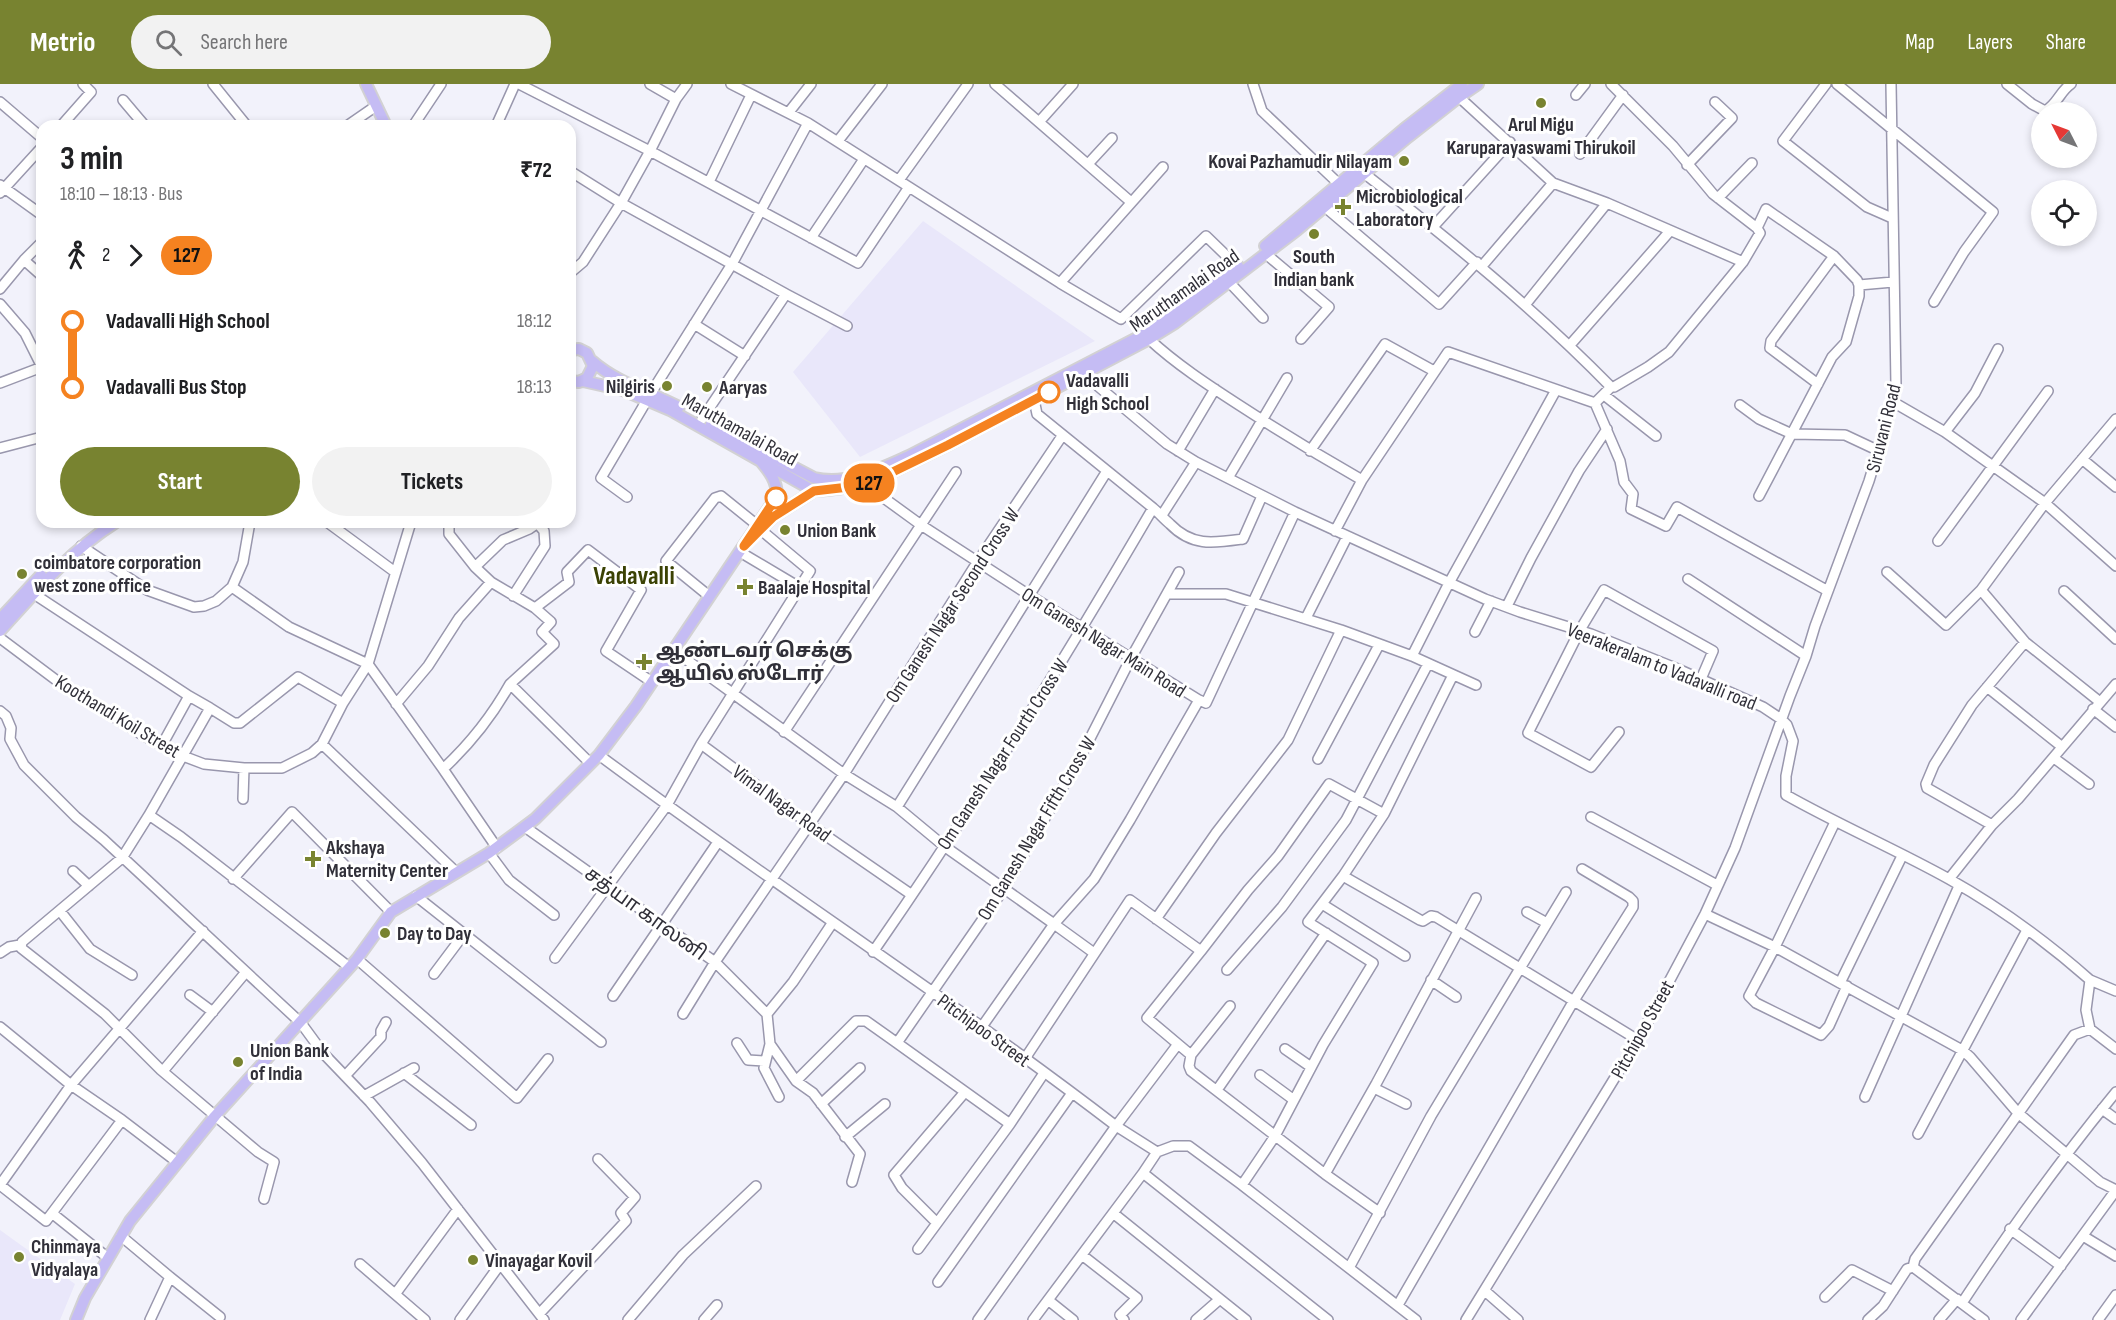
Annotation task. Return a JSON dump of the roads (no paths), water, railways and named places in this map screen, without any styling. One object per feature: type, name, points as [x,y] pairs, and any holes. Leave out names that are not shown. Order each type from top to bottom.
[{"type":"main road","points":[[366,84],[383,120]]},
{"type":"main road","name":"Maruthamalai Road","points":[[1088,367],[1160,324],[1238,267],[1404,129],[1462,84]]},
{"type":"main road","name":"Maruthamalai Road","points":[[576,381],[649,397],[702,419],[813,478],[838,479],[872,473],[1149,339],[1175,323],[1266,254],[1478,84]]},
{"type":"main road","points":[[576,344],[592,361],[590,374],[583,381]]},
{"type":"main road","points":[[576,350],[584,350]]},
{"type":"main road","name":"Maruthamalai Road","points":[[592,361],[649,397],[814,491],[866,485],[948,445],[1033,395]]},
{"type":"main road","points":[[759,459],[771,473],[777,486],[777,496]]},
{"type":"main road","points":[[773,517],[793,494],[792,480],[777,460]]},
{"type":"main road","points":[[76,1320],[84,1298],[130,1221],[215,1116],[353,963],[391,912],[493,850],[525,827],[599,755],[759,527],[783,488],[792,480],[813,478]]},
{"type":"main road","points":[[759,527],[814,491]]},
{"type":"main road","points":[[0,619],[63,554],[94,528]]},
{"type":"main road","points":[[0,631],[81,546],[107,528]]},
{"type":"street","points":[[66,120],[91,92],[83,84]]},
{"type":"street","points":[[213,84],[242,120]]},
{"type":"street","points":[[417,120],[441,84]]},
{"type":"street","points":[[501,120],[517,84],[650,151],[759,212],[858,263],[909,187]]},
{"type":"street","points":[[650,84],[676,99]]},
{"type":"street","points":[[576,268],[584,262],[621,203],[676,99],[687,84]]},
{"type":"street","points":[[731,84],[808,123],[1060,284],[1121,318],[1206,236],[1238,267]]},
{"type":"street","points":[[789,112],[811,84]]},
{"type":"street","points":[[838,141],[882,84]]},
{"type":"street","points":[[898,180],[968,84]]},
{"type":"street","points":[[994,84],[1131,202]]},
{"type":"street","points":[[1039,122],[1072,84]]},
{"type":"street","points":[[1253,84],[1262,111],[1339,184]]},
{"type":"street","points":[[1576,95],[1585,84]]},
{"type":"street","points":[[1595,404],[1611,387],[1648,367],[1669,352],[1743,262],[1760,233],[1757,228],[1718,198],[1673,146],[1613,84]]},
{"type":"street","points":[[1826,84],[1783,141],[1867,207],[1892,218]]},
{"type":"street","points":[[1837,84],[1994,212],[1964,252],[1934,302]]},
{"type":"street","name":"Siruvani Road","points":[[1781,719],[1869,481],[1896,385],[1891,84]]},
{"type":"street","points":[[2007,84],[2032,104],[2045,111],[2049,109],[2064,88],[2071,84]]},
{"type":"street","points":[[709,182],[751,95]]},
{"type":"street","points":[[1580,154],[1623,95]]},
{"type":"street","points":[[1459,97],[1552,183],[1607,203],[1743,262]]},
{"type":"street","points":[[123,99],[140,120]]},
{"type":"street","points":[[0,102],[36,133]]},
{"type":"street","points":[[1688,165],[1732,118],[1715,102]]},
{"type":"street","points":[[356,120],[376,106]]},
{"type":"street","points":[[627,496],[601,478],[732,264],[808,123]]},
{"type":"street","points":[[1088,164],[1112,138]]},
{"type":"street","points":[[1433,227],[1510,142]]},
{"type":"street","points":[[36,153],[1,189],[36,211]]},
{"type":"street","points":[[811,238],[864,159]]},
{"type":"street","points":[[1718,198],[1752,163]]},
{"type":"street","points":[[1060,284],[1162,167]]},
{"type":"street","points":[[1365,174],[1479,264],[1570,345],[1611,387]]},
{"type":"street","points":[[576,175],[621,203],[847,326]]},
{"type":"street","points":[[1325,207],[1439,304],[1479,264],[1552,183]]},
{"type":"street","points":[[1525,305],[1607,203]]},
{"type":"street","points":[[1757,228],[1766,209],[1834,256],[1859,285],[1859,296],[1846,342],[1832,357],[1759,495]]},
{"type":"street","points":[[1570,345],[1670,231]]},
{"type":"street","points":[[0,290],[36,248]]},
{"type":"street","points":[[1266,254],[1329,307],[1301,339]]},
{"type":"street","points":[[1818,384],[1770,348],[1771,341],[1834,256]]},
{"type":"street","points":[[24,260],[36,271]]},
{"type":"street","points":[[1229,282],[1263,318]]},
{"type":"street","points":[[1859,285],[1893,282]]},
{"type":"street","points":[[702,419],[786,294]]},
{"type":"street","points":[[0,304],[25,333],[36,355]]},
{"type":"street","points":[[694,324],[745,356]]},
{"type":"street","points":[[1149,339],[1215,389],[1310,451],[1362,480]]},
{"type":"street","points":[[1310,451],[1385,344],[1434,371]]},
{"type":"street","points":[[1944,432],[1975,393],[1998,349]]},
{"type":"street","points":[[1335,531],[1362,480],[1448,352],[1595,404],[1620,461],[1624,482],[1634,494],[1631,509],[1666,526],[1677,507],[1828,591]]},
{"type":"street","name":"Veerakeralam to Vadavalli road","points":[[1088,367],[1099,387],[1167,444],[1196,462],[1262,496],[1347,537],[1491,601],[1644,654],[1763,708],[1787,725],[1793,741],[1786,776],[1786,795],[1949,879],[2027,930],[2090,980],[2116,991]]},
{"type":"street","points":[[0,383],[36,369]]},
{"type":"street","points":[[1228,478],[1287,378]]},
{"type":"street","points":[[1178,451],[1215,389]]},
{"type":"street","points":[[1412,656],[1449,583],[1556,390]]},
{"type":"street","points":[[1938,541],[2048,391]]},
{"type":"street","points":[[1033,395],[1037,414],[1188,538],[1210,543],[1243,539],[1262,496]]},
{"type":"street","points":[[1604,395],[1656,436]]},
{"type":"street","points":[[1893,402],[1944,432],[2045,503],[2116,566]]},
{"type":"street","points":[[1740,405],[1759,419],[1792,434],[1845,435],[1877,450]]},
{"type":"street","points":[[1887,572],[1946,625],[1980,590],[2045,503],[2116,419]]},
{"type":"street","points":[[1507,606],[1579,471],[1607,429]]},
{"type":"street","name":"Om Ganesh Nagar Second Cross W","points":[[809,824],[844,774],[978,561],[1062,436]]},
{"type":"street","points":[[0,448],[36,439]]},
{"type":"street","points":[[2082,459],[2116,487]]},
{"type":"street","points":[[1162,515],[1196,462]]},
{"type":"street","points":[[897,807],[1107,471]]},
{"type":"street","points":[[784,732],[956,472]]},
{"type":"street","name":"Om Ganesh Nagar Main Road","points":[[866,485],[921,525],[1029,596],[1199,700],[1094,879],[1053,924],[981,1028]]},
{"type":"street","points":[[555,958],[667,805],[731,693],[810,571],[721,496],[715,498],[666,561],[709,596]]},
{"type":"street","name":"Om Ganesh Nagar Fourth Cross W","points":[[873,952],[944,846],[1083,628],[1153,508]]},
{"type":"street","points":[[1199,700],[1206,704],[1295,512]]},
{"type":"street","points":[[81,546],[147,590],[195,607],[216,601],[232,587],[243,562],[249,528]]},
{"type":"street","points":[[335,528],[395,572]]},
{"type":"street","name":"Koothandi Koil Street","points":[[0,638],[60,683],[144,736],[183,756],[204,764],[244,768],[282,768],[312,753],[322,744],[343,703],[368,664],[409,528]]},
{"type":"street","points":[[443,770],[471,743],[497,708],[510,684],[554,644],[542,632],[551,622],[535,608],[491,582],[475,567],[448,534],[448,528]]},
{"type":"street","points":[[475,567],[503,540],[528,528]]},
{"type":"street","points":[[513,596],[545,546],[542,528]]},
{"type":"street","points":[[1306,618],[1347,537]]},
{"type":"street","points":[[742,549],[799,587]]},
{"type":"street","points":[[535,608],[569,582],[567,572],[588,550],[641,590],[606,651],[652,682]]},
{"type":"street","name":"Om Ganesh Nagar Fifth Cross W","points":[[897,1043],[1003,890],[1080,758],[1131,658],[1179,572]]},
{"type":"street","points":[[1689,579],[1806,656]]},
{"type":"street","points":[[396,704],[428,666],[459,618],[491,582]]},
{"type":"street","points":[[232,587],[289,627],[368,664],[443,770],[509,880],[554,915]]},
{"type":"street","points":[[1619,732],[1591,767],[1528,733],[1580,630],[1604,590],[1713,651],[1701,679]]},
{"type":"street","points":[[1980,590],[2025,642],[2116,727]]},
{"type":"street","points":[[2064,591],[2116,639]]},
{"type":"street","points":[[34,594],[234,723],[240,723],[298,677],[343,703]]},
{"type":"street","points":[[1167,594],[1226,594],[1341,630],[1412,656],[1476,685]]},
{"type":"street","points":[[1475,632],[1491,601]]},
{"type":"street","points":[[1156,919],[1216,833],[1288,740],[1341,630]]},
{"type":"street","points":[[1992,825],[1927,788],[1926,784],[1934,765],[1965,715],[2025,642]]},
{"type":"street","points":[[1318,759],[1379,645]]},
{"type":"street","points":[[673,650],[784,732],[844,774],[897,807],[1003,890],[1094,953]]},
{"type":"street","points":[[1227,969],[1282,908],[1346,820],[1428,664]]},
{"type":"street","points":[[1242,1185],[1275,1136],[1311,1067],[1373,963],[1308,922],[1343,876],[1384,814],[1453,675]]},
{"type":"street","points":[[510,684],[590,763]]},
{"type":"street","points":[[1949,879],[1992,825],[2054,758],[2061,746],[2116,684]]},
{"type":"street","points":[[1987,687],[2061,746]]},
{"type":"street","points":[[162,745],[189,696]]},
{"type":"street","points":[[0,953],[9,947],[20,945],[122,858],[210,708]]},
{"type":"street","points":[[0,711],[11,728],[10,739],[24,765],[76,818],[301,1023],[323,1053],[364,1095],[422,1162],[542,1317],[626,1221],[621,1213],[635,1197],[598,1159]]},
{"type":"street","name":"Pitchipoo Street","points":[[1466,1320],[1638,1040],[1705,914],[1736,848],[1781,719]]},
{"type":"street","points":[[322,744],[456,872]]},
{"type":"street","name":"Vimal Nagar Road","points":[[701,744],[809,824],[912,895]]},
{"type":"street","name":"Pitchipoo Street","points":[[599,755],[718,843],[833,922],[1116,1126],[1157,1152]]},
{"type":"street","points":[[2054,758],[2089,784]]},
{"type":"street","points":[[243,799],[244,768]]},
{"type":"street","points":[[1191,1055],[1147,1018],[1248,890],[1278,856],[1329,784],[1356,801],[1384,814]]},
{"type":"street","points":[[233,879],[292,812],[391,912]]},
{"type":"street","points":[[149,815],[181,837],[233,879],[353,963],[517,1098],[548,1059]]},
{"type":"street","points":[[1591,817],[1717,885]]},
{"type":"street","points":[[1835,822],[1749,996],[1756,1004],[1821,1035],[1829,1026],[1843,985],[1902,856]]},
{"type":"street","name":"சத்யா காலனி","points":[[525,827],[715,962],[809,824]]},
{"type":"street","points":[[613,996],[718,843]]},
{"type":"street","points":[[1398,1305],[1573,1002],[1633,908],[1629,897],[1582,870]]},
{"type":"street","points":[[73,871],[89,886]]},
{"type":"street","points":[[1343,876],[1420,920],[1423,921],[1431,916],[1436,917],[1638,1040]]},
{"type":"street","points":[[1866,1097],[1959,886]]},
{"type":"street","points":[[1349,1268],[1431,1116],[1566,892]]},
{"type":"street","points":[[416,896],[601,1042]]},
{"type":"street","points":[[1325,1174],[1476,898]]},
{"type":"street","points":[[1024,1060],[1130,900],[1201,951]]},
{"type":"street","points":[[1322,904],[1405,956]]},
{"type":"street","points":[[60,911],[90,949],[132,975]]},
{"type":"street","points":[[1527,912],[1547,923]]},
{"type":"street","points":[[1705,914],[1775,947],[1962,1050],[2018,1113],[2100,1182],[2116,1190],[2021,1320]]},
{"type":"street","points":[[767,1014],[793,982],[833,922]]},
{"type":"street","points":[[1918,1134],[2027,930]]},
{"type":"street","points":[[122,1120],[46,1221],[0,1185],[71,1085],[203,932]]},
{"type":"street","points":[[1217,1090],[1326,933]]},
{"type":"street","points":[[434,974],[464,934]]},
{"type":"street","points":[[20,945],[30,956],[105,1014],[163,1071],[273,1162],[264,1199]]},
{"type":"street","points":[[683,1014],[715,962],[767,1014],[770,1044],[764,1068],[779,1097]]},
{"type":"street","points":[[163,1071],[246,972]]},
{"type":"street","points":[[1431,980],[1456,997]]},
{"type":"street","points":[[2090,980],[2086,1010],[2090,1029],[2116,1049]]},
{"type":"street","points":[[190,995],[213,1012]]},
{"type":"street","points":[[1230,1006],[1191,1055],[1189,1066],[1191,1071],[1325,1174],[1380,1213]]},
{"type":"street","points":[[796,1081],[856,1021],[866,1021],[1010,1124]]},
{"type":"street","points":[[345,1076],[381,1037],[381,1030],[386,1022]]},
{"type":"street","points":[[0,1027],[71,1085],[177,1162]]},
{"type":"street","points":[[1913,1267],[1915,1259],[2074,1035],[2090,1029]]},
{"type":"street","points":[[737,1043],[748,1060],[765,1061]]},
{"type":"street","points":[[770,1044],[796,1081],[813,1093],[860,1154],[852,1182]]},
{"type":"street","points":[[978,1320],[1116,1126],[1178,1044]]},
{"type":"street","points":[[1285,1049],[1311,1067]]},
{"type":"street","points":[[364,1095],[414,1068]]},
{"type":"street","points":[[821,1104],[860,1068]]},
{"type":"street","points":[[404,1073],[471,1125]]},
{"type":"street","points":[[918,1249],[1010,1124],[1044,1073]]},
{"type":"street","points":[[1260,1075],[1294,1100]]},
{"type":"street","points":[[1374,1088],[1406,1104]]},
{"type":"street","points":[[938,1223],[902,1188],[894,1175],[965,1092]]},
{"type":"street","points":[[1939,1320],[1960,1301],[2010,1229],[2116,1092]]},
{"type":"street","points":[[938,1282],[1072,1093]]},
{"type":"street","points":[[845,1137],[885,1104]]},
{"type":"street","points":[[2102,1109],[2116,1119]]},
{"type":"street","points":[[1033,1320],[1157,1152],[1173,1146],[1189,1146],[1416,1320]]},
{"type":"street","points":[[1143,1173],[1328,1320]]},
{"type":"street","points":[[643,1320],[631,1316],[683,1255],[756,1186]]},
{"type":"street","points":[[396,1293],[458,1209]]},
{"type":"street","points":[[1113,1213],[1246,1320]]},
{"type":"street","points":[[52,1214],[108,1258]]},
{"type":"street","points":[[2010,1229],[2061,1266]]},
{"type":"street","points":[[121,1236],[220,1317]]},
{"type":"street","points":[[2082,1236],[2116,1256]]},
{"type":"street","points":[[1082,1255],[1137,1298],[1120,1315],[1124,1320]]},
{"type":"street","points":[[460,1320],[501,1263]]},
{"type":"street","points":[[360,1264],[396,1293],[424,1320]]},
{"type":"street","points":[[1868,1320],[1883,1306],[1907,1269],[1913,1267]]},
{"type":"street","points":[[1913,1267],[1984,1320]]},
{"type":"street","points":[[1825,1297],[1852,1270],[1893,1291]]},
{"type":"street","points":[[150,1320],[170,1277]]},
{"type":"street","points":[[1485,1291],[1518,1320]]},
{"type":"street","points":[[2098,1320],[2116,1295]]},
{"type":"street","points":[[1196,1320],[1220,1299]]},
{"type":"street","points":[[1048,1300],[1073,1320]]},
{"type":"street","points":[[704,1320],[717,1305]]},
{"type":"place","name":"Arul Migu Karuparayaswami Thirukoil","points":[[1541,103]]},
{"type":"place","name":"Kovai Pazhamudir Nilayam","points":[[1404,161]]},
{"type":"place","name":"Microbiological Laboratory","points":[[1343,207]]},
{"type":"place","name":"South Indian bank","points":[[1314,234]]},
{"type":"place","name":"Nilgiris","points":[[667,386]]},
{"type":"place","name":"Aaryas","points":[[707,387]]},
{"type":"place","name":"Vadavalli High School","points":[[1049,392]]},
{"type":"place","name":"Union Bank","points":[[785,530]]},
{"type":"place","name":"coimbatore corporation west zone office","points":[[22,574]]},
{"type":"place","name":"Baalaje Hospital","points":[[745,587]]},
{"type":"place","name":"ஆண்டவர் செக்கு ஆயில் ஸ்டோர்","points":[[644,662]]},
{"type":"place","name":"Akshaya Maternity Center","points":[[313,859]]},
{"type":"place","name":"Day to Day","points":[[385,933]]},
{"type":"place","name":"Union Bank of India","points":[[238,1062]]},
{"type":"place","name":"Chinmaya Vidyalaya","points":[[19,1257]]},
{"type":"place","name":"Vinayagar Kovil","points":[[473,1260]]},
{"type":"district","name":"Vadavalli","points":[[634,575]]}]
